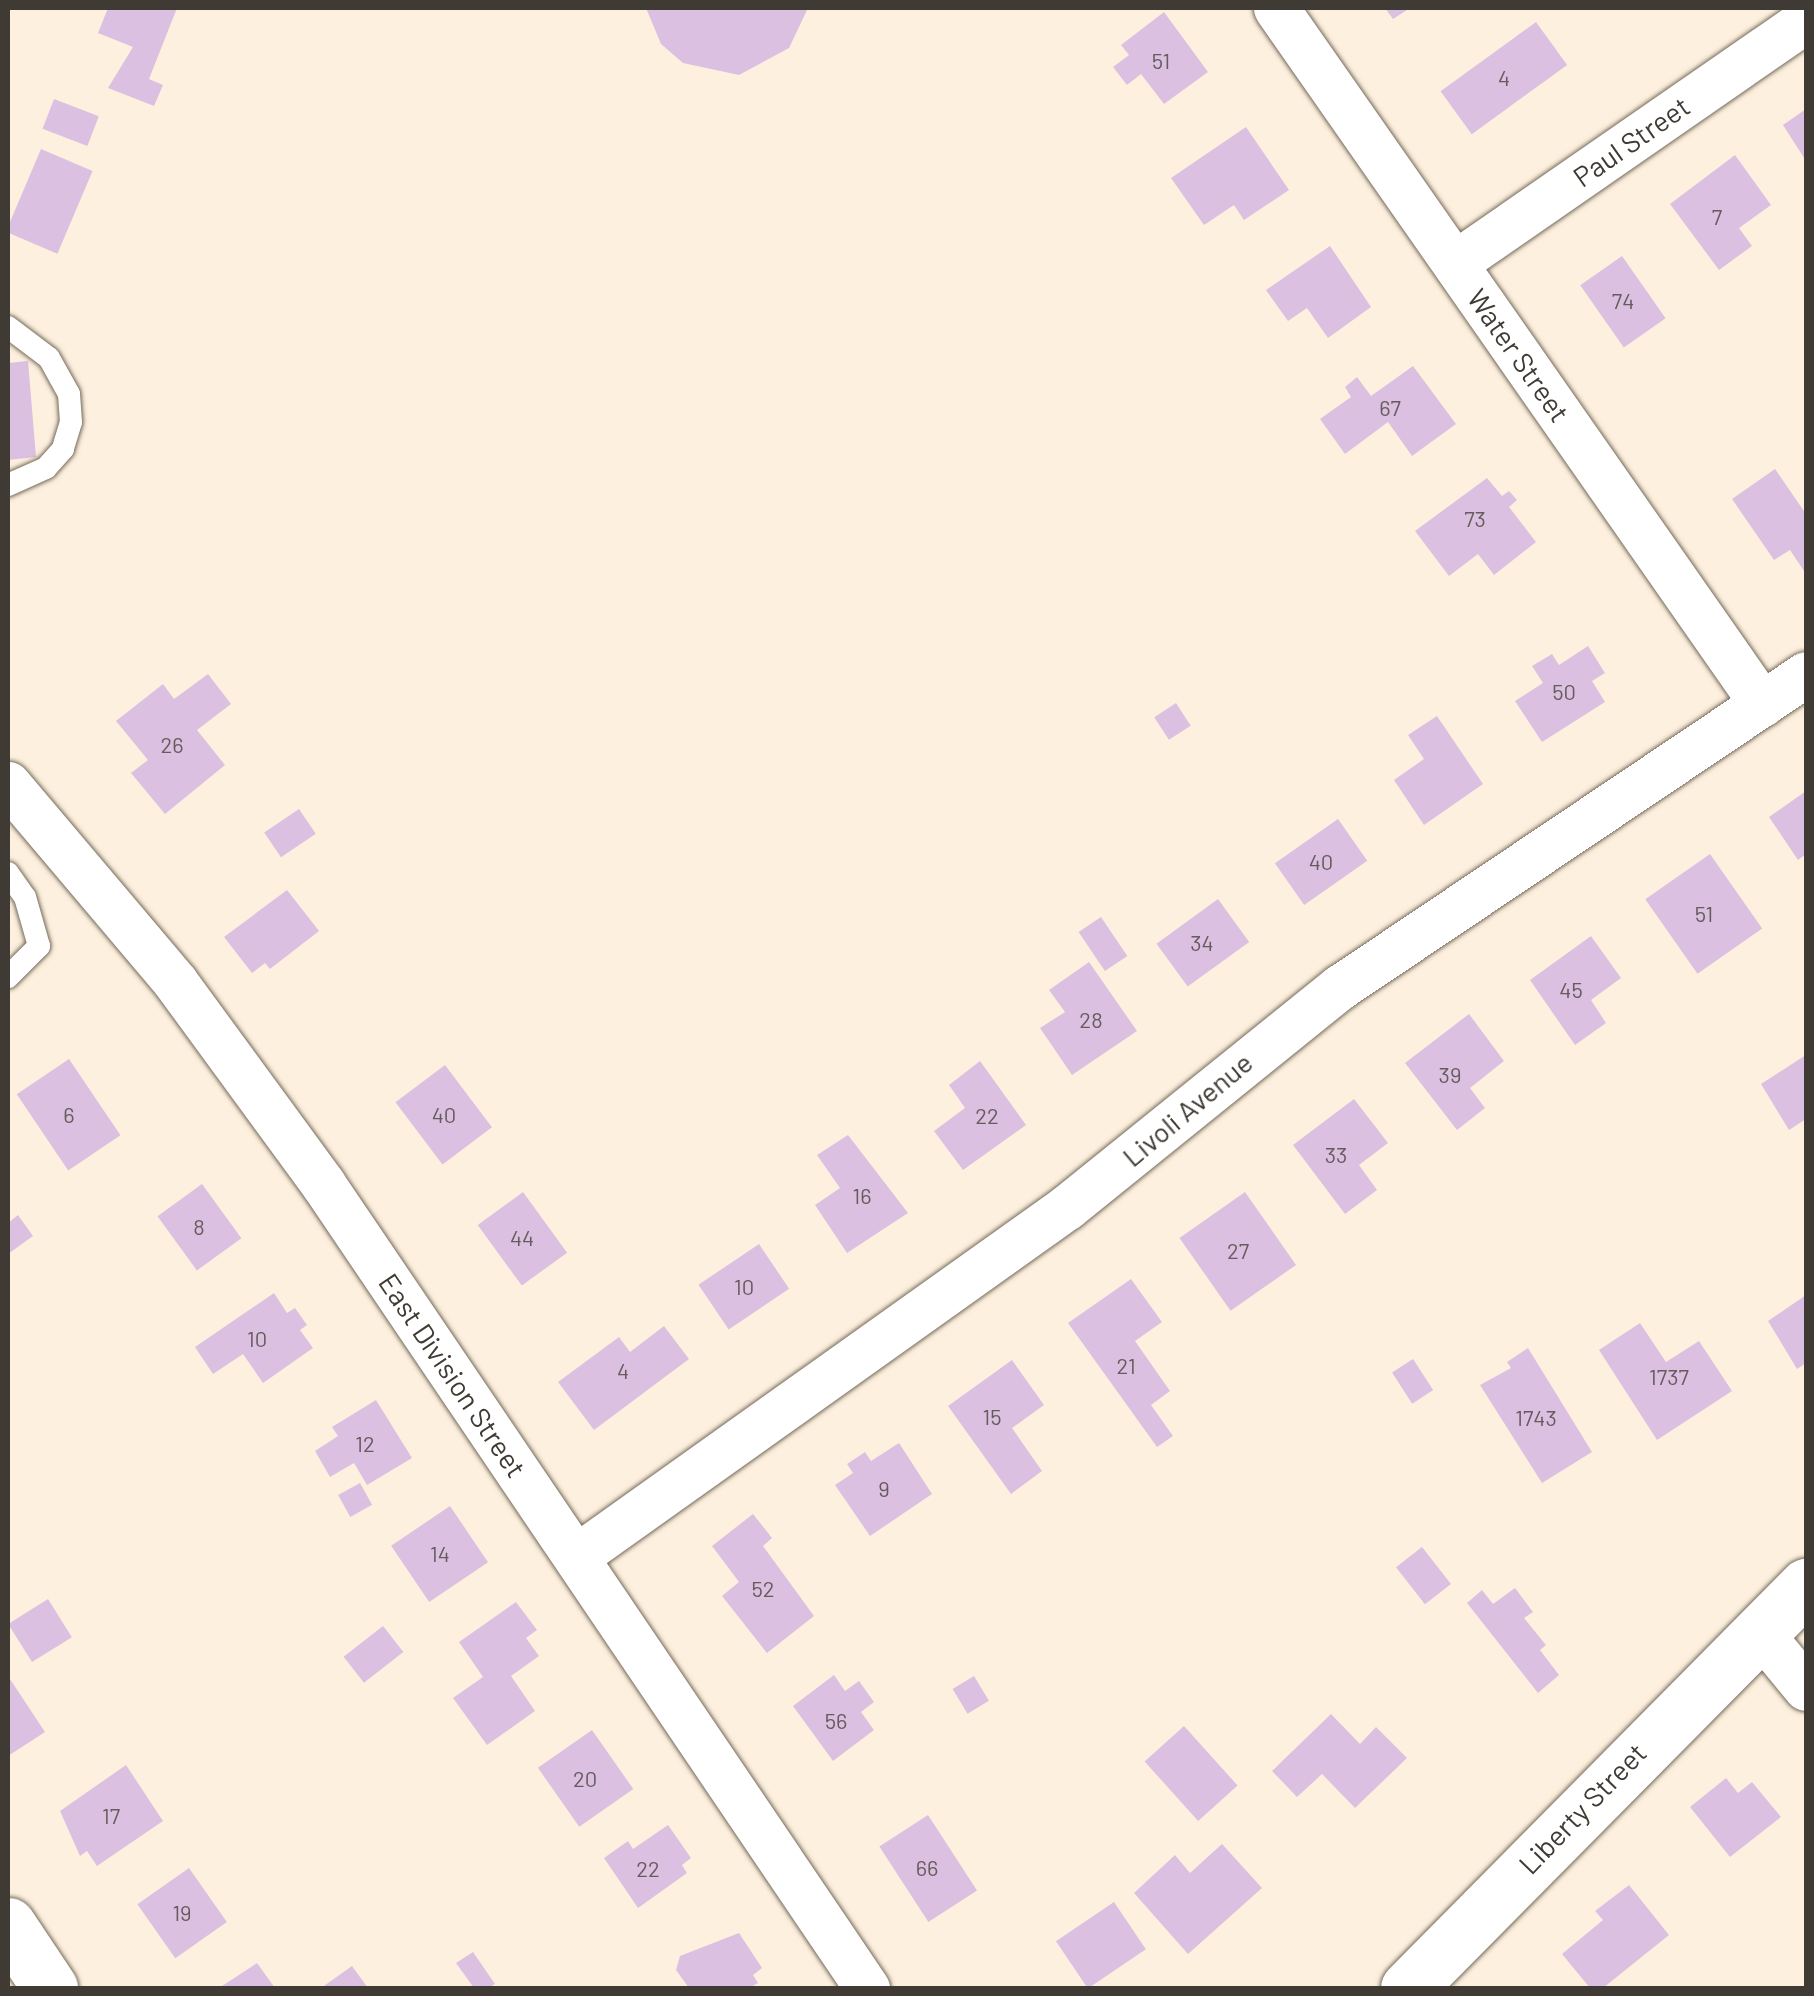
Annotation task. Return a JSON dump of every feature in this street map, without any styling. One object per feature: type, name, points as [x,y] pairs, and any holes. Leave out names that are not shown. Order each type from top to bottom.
[{"type":"main road","name":"Liberty Street","points":[[1408,1988],[1758,1630],[1806,1586]]},
{"type":"main road","points":[[8,1925],[50,1988]]},
{"type":"street","name":"Water Street","points":[[1276,8],[1762,704]]},
{"type":"street","name":"Paul Street","points":[[1455,262],[1806,20]]},
{"type":"street","name":"Livoli Avenue","points":[[577,1556],[1067,1207],[1340,987],[1806,674]]},
{"type":"street","name":"East Division Street","points":[[8,784],[208,1026],[577,1556],[867,1988]]},
{"type":"street","points":[[1758,1630],[1806,1688]]},
{"type":"lane","points":[[8,328],[49,358],[70,394],[71,422],[63,449],[46,468],[8,485]]},
{"type":"lane","points":[[8,873],[25,897],[39,946],[8,977]]},
{"type":"building","points":[[108,8],[177,8],[149,79],[163,85],[154,106],[108,88],[133,47],[98,33]]},
{"type":"building","points":[[646,8],[808,8],[789,48],[739,75],[683,63],[661,44]]},
{"type":"building","points":[[1385,8],[1410,8],[1393,19]]},
{"type":"building","points":[[1164,12],[1208,72],[1164,104],[1141,74],[1127,85],[1113,67],[1129,55],[1121,45]]},
{"type":"building","points":[[1536,22],[1567,65],[1472,134],[1441,91]]},
{"type":"building","points":[[54,99],[99,116],[87,146],[43,129]]},
{"type":"building","points":[[1806,109],[1806,161],[1783,125]]},
{"type":"building","points":[[1246,127],[1289,190],[1244,220],[1234,205],[1204,225],[1171,178]]},
{"type":"building","points":[[41,149],[93,171],[57,254],[8,233]]},
{"type":"building","points":[[1735,155],[1771,205],[1739,228],[1752,246],[1719,270],[1670,204]]},
{"type":"building","points":[[1330,246],[1371,307],[1328,338],[1307,308],[1288,321],[1266,290]]},
{"type":"building","points":[[1622,256],[1666,318],[1624,348],[1580,285]]},
{"type":"building","points":[[28,361],[36,457],[8,460],[8,363]]},
{"type":"building","points":[[1413,366],[1456,424],[1412,456],[1388,422],[1345,454],[1320,419],[1351,397],[1345,387],[1357,377],[1371,396]]},
{"type":"building","points":[[1775,469],[1806,514],[1806,574],[1790,550],[1774,560],[1732,499]]},
{"type":"building","points":[[1487,478],[1502,496],[1509,491],[1517,500],[1509,507],[1536,542],[1494,575],[1478,554],[1449,576],[1415,531]]},
{"type":"building","points":[[1588,646],[1605,673],[1592,681],[1605,702],[1542,742],[1515,701],[1543,683],[1532,666],[1552,654],[1559,665]]},
{"type":"building","points":[[208,674],[231,704],[197,730],[225,765],[165,814],[131,773],[148,760],[116,721],[163,684],[174,699]]},
{"type":"building","points":[[1176,703],[1191,726],[1169,740],[1154,717]]},
{"type":"building","points":[[1437,716],[1483,784],[1424,825],[1394,780],[1424,759],[1408,735]]},
{"type":"building","points":[[1806,791],[1806,854],[1798,860],[1769,817]]},
{"type":"building","points":[[299,809],[316,834],[281,857],[264,832]]},
{"type":"building","points":[[1338,819],[1367,861],[1304,905],[1275,863]]},
{"type":"building","points":[[1710,854],[1762,929],[1697,974],[1645,899]]},
{"type":"building","points":[[287,890],[319,931],[270,969],[265,963],[252,973],[224,937]]},
{"type":"building","points":[[1218,899],[1249,942],[1188,987],[1157,944]]},
{"type":"building","points":[[1101,917],[1127,956],[1105,971],[1079,932]]},
{"type":"building","points":[[1591,936],[1621,978],[1591,1000],[1606,1023],[1575,1045],[1530,980]]},
{"type":"building","points":[[1089,962],[1137,1031],[1072,1075],[1040,1028],[1065,1012],[1049,990]]},
{"type":"building","points":[[1469,1014],[1504,1061],[1470,1088],[1485,1108],[1457,1130],[1405,1063]]},
{"type":"building","points":[[1806,1055],[1806,1119],[1789,1130],[1761,1084]]},
{"type":"building","points":[[69,1059],[120,1135],[68,1171],[17,1094]]},
{"type":"building","points":[[980,1061],[1026,1125],[963,1170],[934,1131],[965,1108],[949,1085]]},
{"type":"building","points":[[445,1065],[492,1127],[442,1165],[395,1102]]},
{"type":"building","points":[[1354,1099],[1388,1143],[1359,1165],[1377,1190],[1345,1214],[1293,1145]]},
{"type":"building","points":[[848,1135],[908,1213],[847,1253],[815,1205],[840,1188],[817,1155]]},
{"type":"building","points":[[202,1184],[241,1238],[197,1271],[158,1216]]},
{"type":"building","points":[[523,1192],[567,1253],[522,1286],[478,1225]]},
{"type":"building","points":[[1245,1192],[1296,1265],[1231,1311],[1179,1238]]},
{"type":"building","points":[[18,1215],[33,1236],[8,1254],[8,1223]]},
{"type":"building","points":[[759,1244],[789,1289],[729,1330],[698,1285]]},
{"type":"building","points":[[1131,1279],[1162,1322],[1135,1341],[1170,1391],[1151,1405],[1173,1436],[1157,1447],[1068,1323]]},
{"type":"building","points":[[274,1293],[287,1313],[295,1308],[307,1325],[300,1330],[313,1348],[263,1383],[243,1354],[213,1374],[195,1347]]},
{"type":"building","points":[[1806,1295],[1806,1363],[1797,1369],[1768,1321]]},
{"type":"building","points":[[1640,1323],[1666,1362],[1699,1341],[1732,1391],[1657,1440],[1599,1350]]},
{"type":"building","points":[[664,1326],[689,1359],[594,1430],[558,1382],[619,1337],[630,1352]]},
{"type":"building","points":[[1528,1348],[1592,1452],[1542,1483],[1480,1385],[1511,1368],[1507,1362]]},
{"type":"building","points":[[1413,1359],[1433,1390],[1412,1404],[1392,1373]]},
{"type":"building","points":[[1012,1360],[1044,1405],[1012,1428],[1042,1471],[1011,1494],[948,1406]]},
{"type":"building","points":[[376,1400],[412,1458],[367,1485],[354,1463],[330,1477],[315,1451],[338,1436],[332,1427]]},
{"type":"building","points":[[899,1443],[932,1494],[870,1536],[835,1485],[853,1473],[847,1464],[865,1452],[871,1461]]},
{"type":"building","points":[[360,1483],[372,1505],[350,1517],[338,1495]]},
{"type":"building","points":[[450,1506],[488,1562],[429,1602],[391,1546]]},
{"type":"building","points":[[753,1514],[772,1538],[763,1546],[814,1616],[767,1653],[722,1596],[739,1582],[712,1546]]},
{"type":"building","points":[[1422,1547],[1451,1584],[1425,1604],[1396,1567]]},
{"type":"building","points":[[1515,1588],[1533,1612],[1524,1618],[1546,1645],[1540,1650],[1559,1675],[1538,1693],[1467,1603],[1482,1590],[1493,1604]]},
{"type":"building","points":[[48,1599],[72,1637],[32,1662],[8,1624]]},
{"type":"building","points":[[516,1602],[537,1630],[526,1638],[539,1656],[511,1676],[535,1711],[487,1745],[453,1698],[483,1677],[459,1642]]},
{"type":"building","points":[[383,1626],[403,1652],[364,1683],[344,1657]]},
{"type":"building","points":[[834,1675],[845,1691],[859,1681],[874,1702],[861,1712],[874,1730],[833,1761],[793,1706]]},
{"type":"building","points":[[8,1676],[45,1732],[8,1756]]},
{"type":"building","points":[[974,1676],[989,1701],[968,1714],[953,1689]]},
{"type":"building","points":[[1331,1714],[1360,1744],[1376,1727],[1407,1758],[1355,1808],[1322,1774],[1297,1797],[1272,1771]]},
{"type":"building","points":[[1184,1726],[1238,1785],[1198,1821],[1145,1761]]},
{"type":"building","points":[[592,1730],[633,1789],[579,1827],[538,1768]]},
{"type":"building","points":[[126,1765],[163,1821],[97,1866],[87,1851],[80,1856],[60,1811]]},
{"type":"building","points":[[1726,1778],[1738,1793],[1752,1782],[1781,1817],[1730,1857],[1690,1807]]},
{"type":"building","points":[[928,1815],[977,1890],[928,1922],[879,1847]]},
{"type":"building","points":[[668,1825],[691,1858],[682,1865],[687,1873],[638,1908],[604,1858],[628,1841],[633,1849]]},
{"type":"building","points":[[1222,1844],[1262,1888],[1188,1954],[1134,1893],[1175,1855],[1190,1873]]},
{"type":"building","points":[[189,1868],[227,1922],[175,1958],[137,1904]]},
{"type":"building","points":[[1629,1885],[1669,1935],[1603,1988],[1590,1988],[1562,1954],[1603,1920],[1595,1911]]},
{"type":"building","points":[[1114,1902],[1146,1949],[1088,1988],[1056,1941]]},
{"type":"building","points":[[739,1933],[762,1968],[753,1975],[758,1983],[749,1988],[689,1988],[676,1970],[680,1956]]},
{"type":"building","points":[[473,1952],[495,1984],[488,1988],[474,1988],[456,1963]]},
{"type":"building","points":[[257,1963],[275,1988],[219,1988]]},
{"type":"building","points":[[352,1966],[368,1988],[321,1988]]}]
